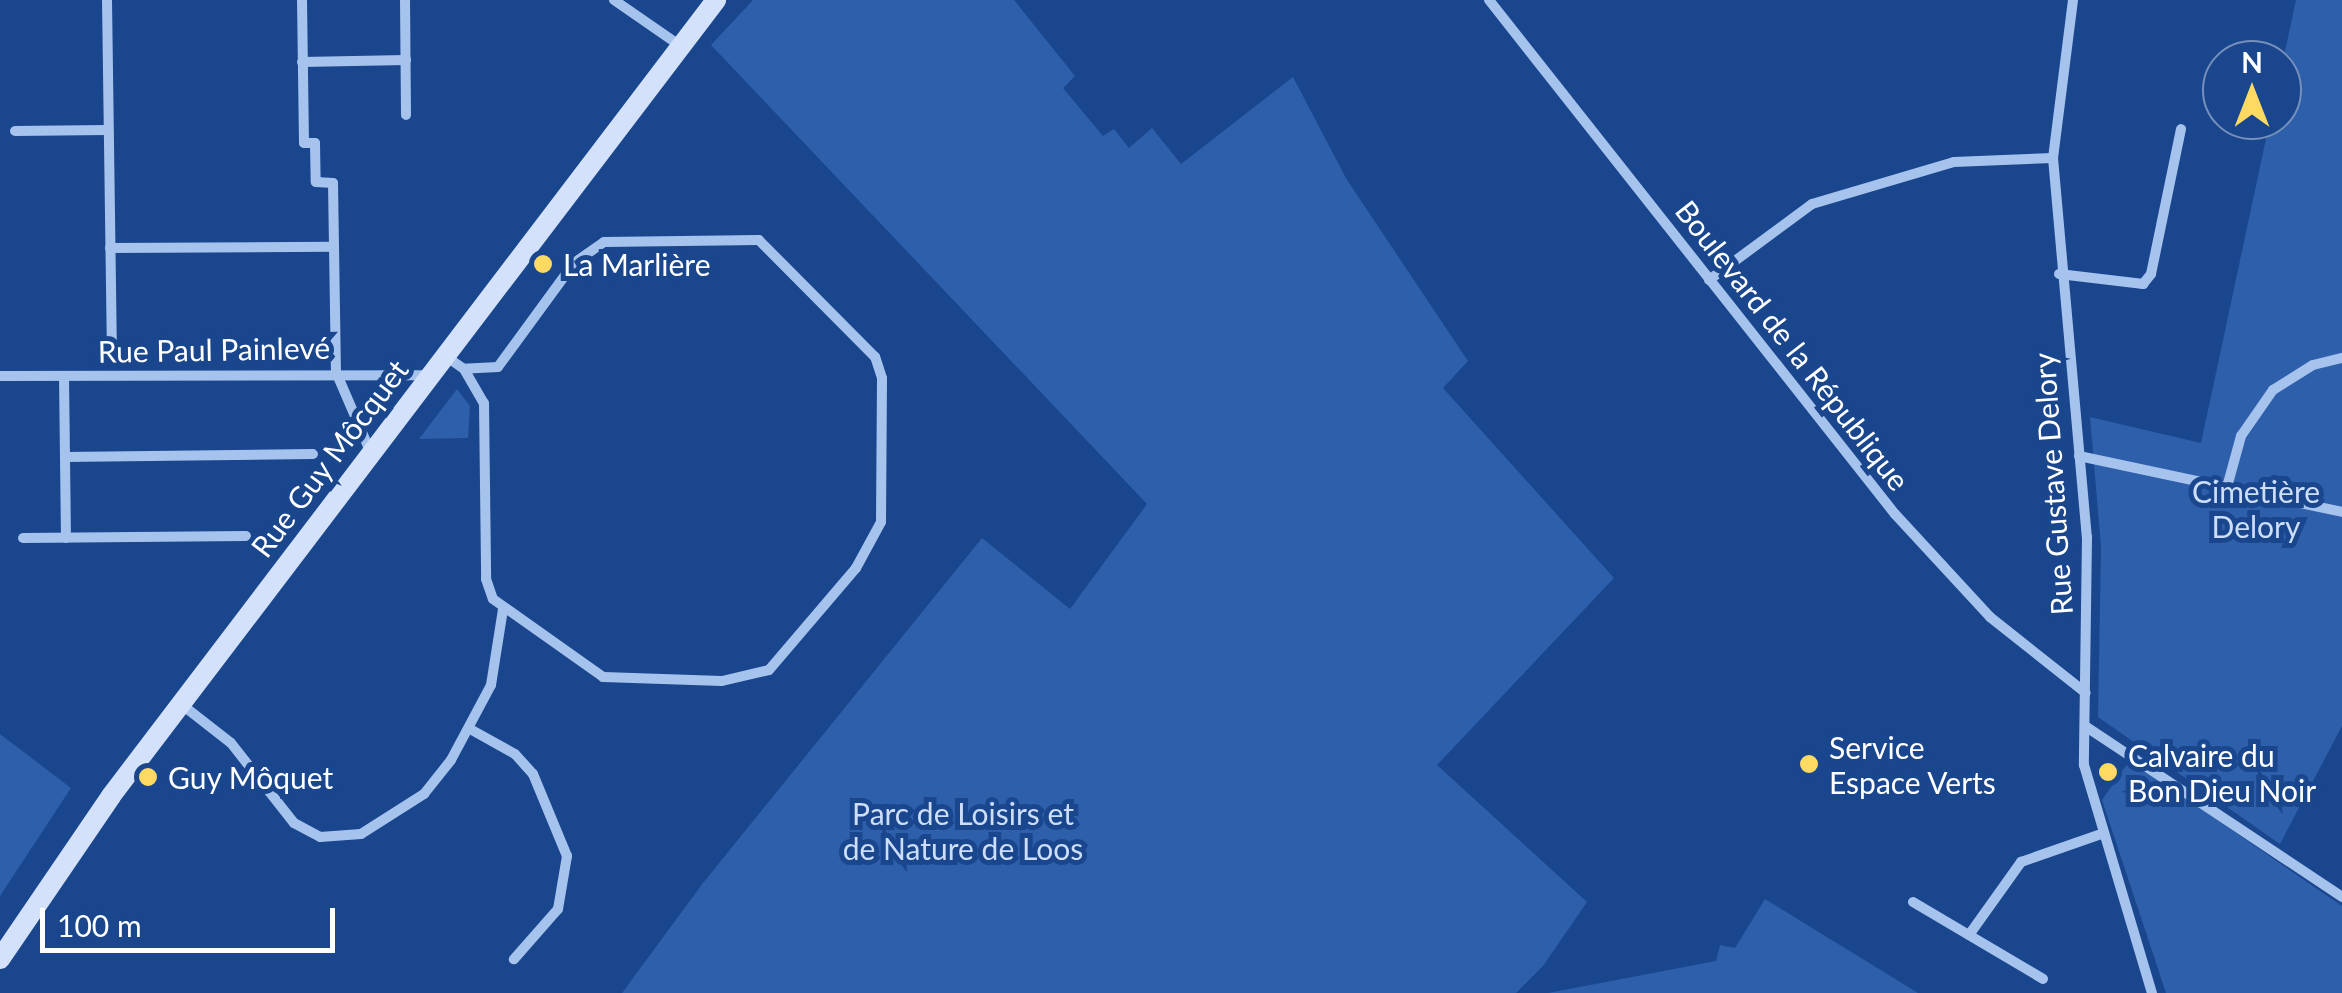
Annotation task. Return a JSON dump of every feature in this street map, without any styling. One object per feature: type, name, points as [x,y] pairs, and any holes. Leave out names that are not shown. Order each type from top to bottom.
[{"type":"street","points":[[106,0],[112,354]]},
{"type":"street","points":[[302,0],[304,142],[315,143],[316,182],[332,184],[336,372],[370,450]]},
{"type":"street","points":[[405,0],[406,115]]},
{"type":"street","points":[[614,0],[679,45]]},
{"type":"street","name":"Rue Guy Môcquet","points":[[0,960],[181,704],[370,450],[716,0]]},
{"type":"street","name":"Boulevard de la République","points":[[1489,0],[1952,580],[2012,638],[2086,693]]},
{"type":"street","name":"Rue Gustave Delory","points":[[2072,0],[2053,158],[2059,274],[2087,538],[2084,752],[2101,834],[2152,993]]},
{"type":"street","points":[[302,62],[406,60]]},
{"type":"street","points":[[2059,274],[2143,284],[2152,274],[2181,129]]},
{"type":"street","points":[[14,131],[108,130]]},
{"type":"street","points":[[1709,280],[1812,204],[1954,162],[2053,158]]},
{"type":"street","points":[[444,354],[464,369],[484,404],[486,579],[502,609],[611,680],[744,680],[770,670],[856,568],[881,522],[882,378],[867,344],[775,249],[740,238],[626,238],[593,247],[498,367],[464,369]]},
{"type":"street","points":[[110,248],[333,247]]},
{"type":"street","points":[[2227,487],[2241,436],[2263,402],[2298,372],[2342,358]]},
{"type":"street","name":"Rue Paul Painlevé","points":[[0,376],[428,374]]},
{"type":"street","points":[[64,376],[66,538]]},
{"type":"street","points":[[64,458],[313,454]]},
{"type":"street","points":[[2080,456],[2342,512]]},
{"type":"street","points":[[23,538],[246,536]]},
{"type":"street","points":[[181,704],[231,742],[294,823],[334,839],[370,830],[424,794],[470,730],[498,664],[502,609]]},
{"type":"street","points":[[2085,726],[2342,897]]},
{"type":"street","points":[[470,730],[515,754],[533,774],[567,856],[558,910],[514,959]]},
{"type":"street","points":[[1969,935],[2021,862],[2101,834]]},
{"type":"street","points":[[1913,902],[2043,979]]},
{"type":"green space","name":"Parc de Loisirs et de Nature de Loos","points":[[753,0],[1014,0],[1075,76],[1063,88],[1103,136],[1114,129],[1129,148],[1152,128],[1181,164],[1293,77],[1347,180],[1468,361],[1443,388],[1614,578],[1437,765],[1587,902],[1543,966],[1516,993],[622,993],[703,883],[982,538],[1070,609],[1147,504],[711,45]]},
{"type":"green space","name":"Cimetière Delory","points":[[2296,0],[2342,0],[2342,726],[2280,844],[2098,717],[2101,547],[2090,417],[2201,443],[2266,140],[2302,140],[2302,40],[2287,40]]},
{"type":"green space","points":[[457,389],[470,406],[468,438],[419,439]]},
{"type":"green space","points":[[0,734],[71,788],[0,896]]},
{"type":"green space","points":[[2130,760],[2342,906],[2342,993],[2166,993],[2102,800]]},
{"type":"green space","points":[[1765,899],[1918,993],[1548,993],[1716,961],[1720,945],[1735,948]]},
{"type":"place","name":"La Marlière","points":[[543,264]]},
{"type":"place","name":"Service Espace Verts","points":[[1809,764]]},
{"type":"place","name":"Calvaire du Bon Dieu Noir","points":[[2108,772]]},
{"type":"place","name":"Guy Môquet","points":[[148,777]]}]
